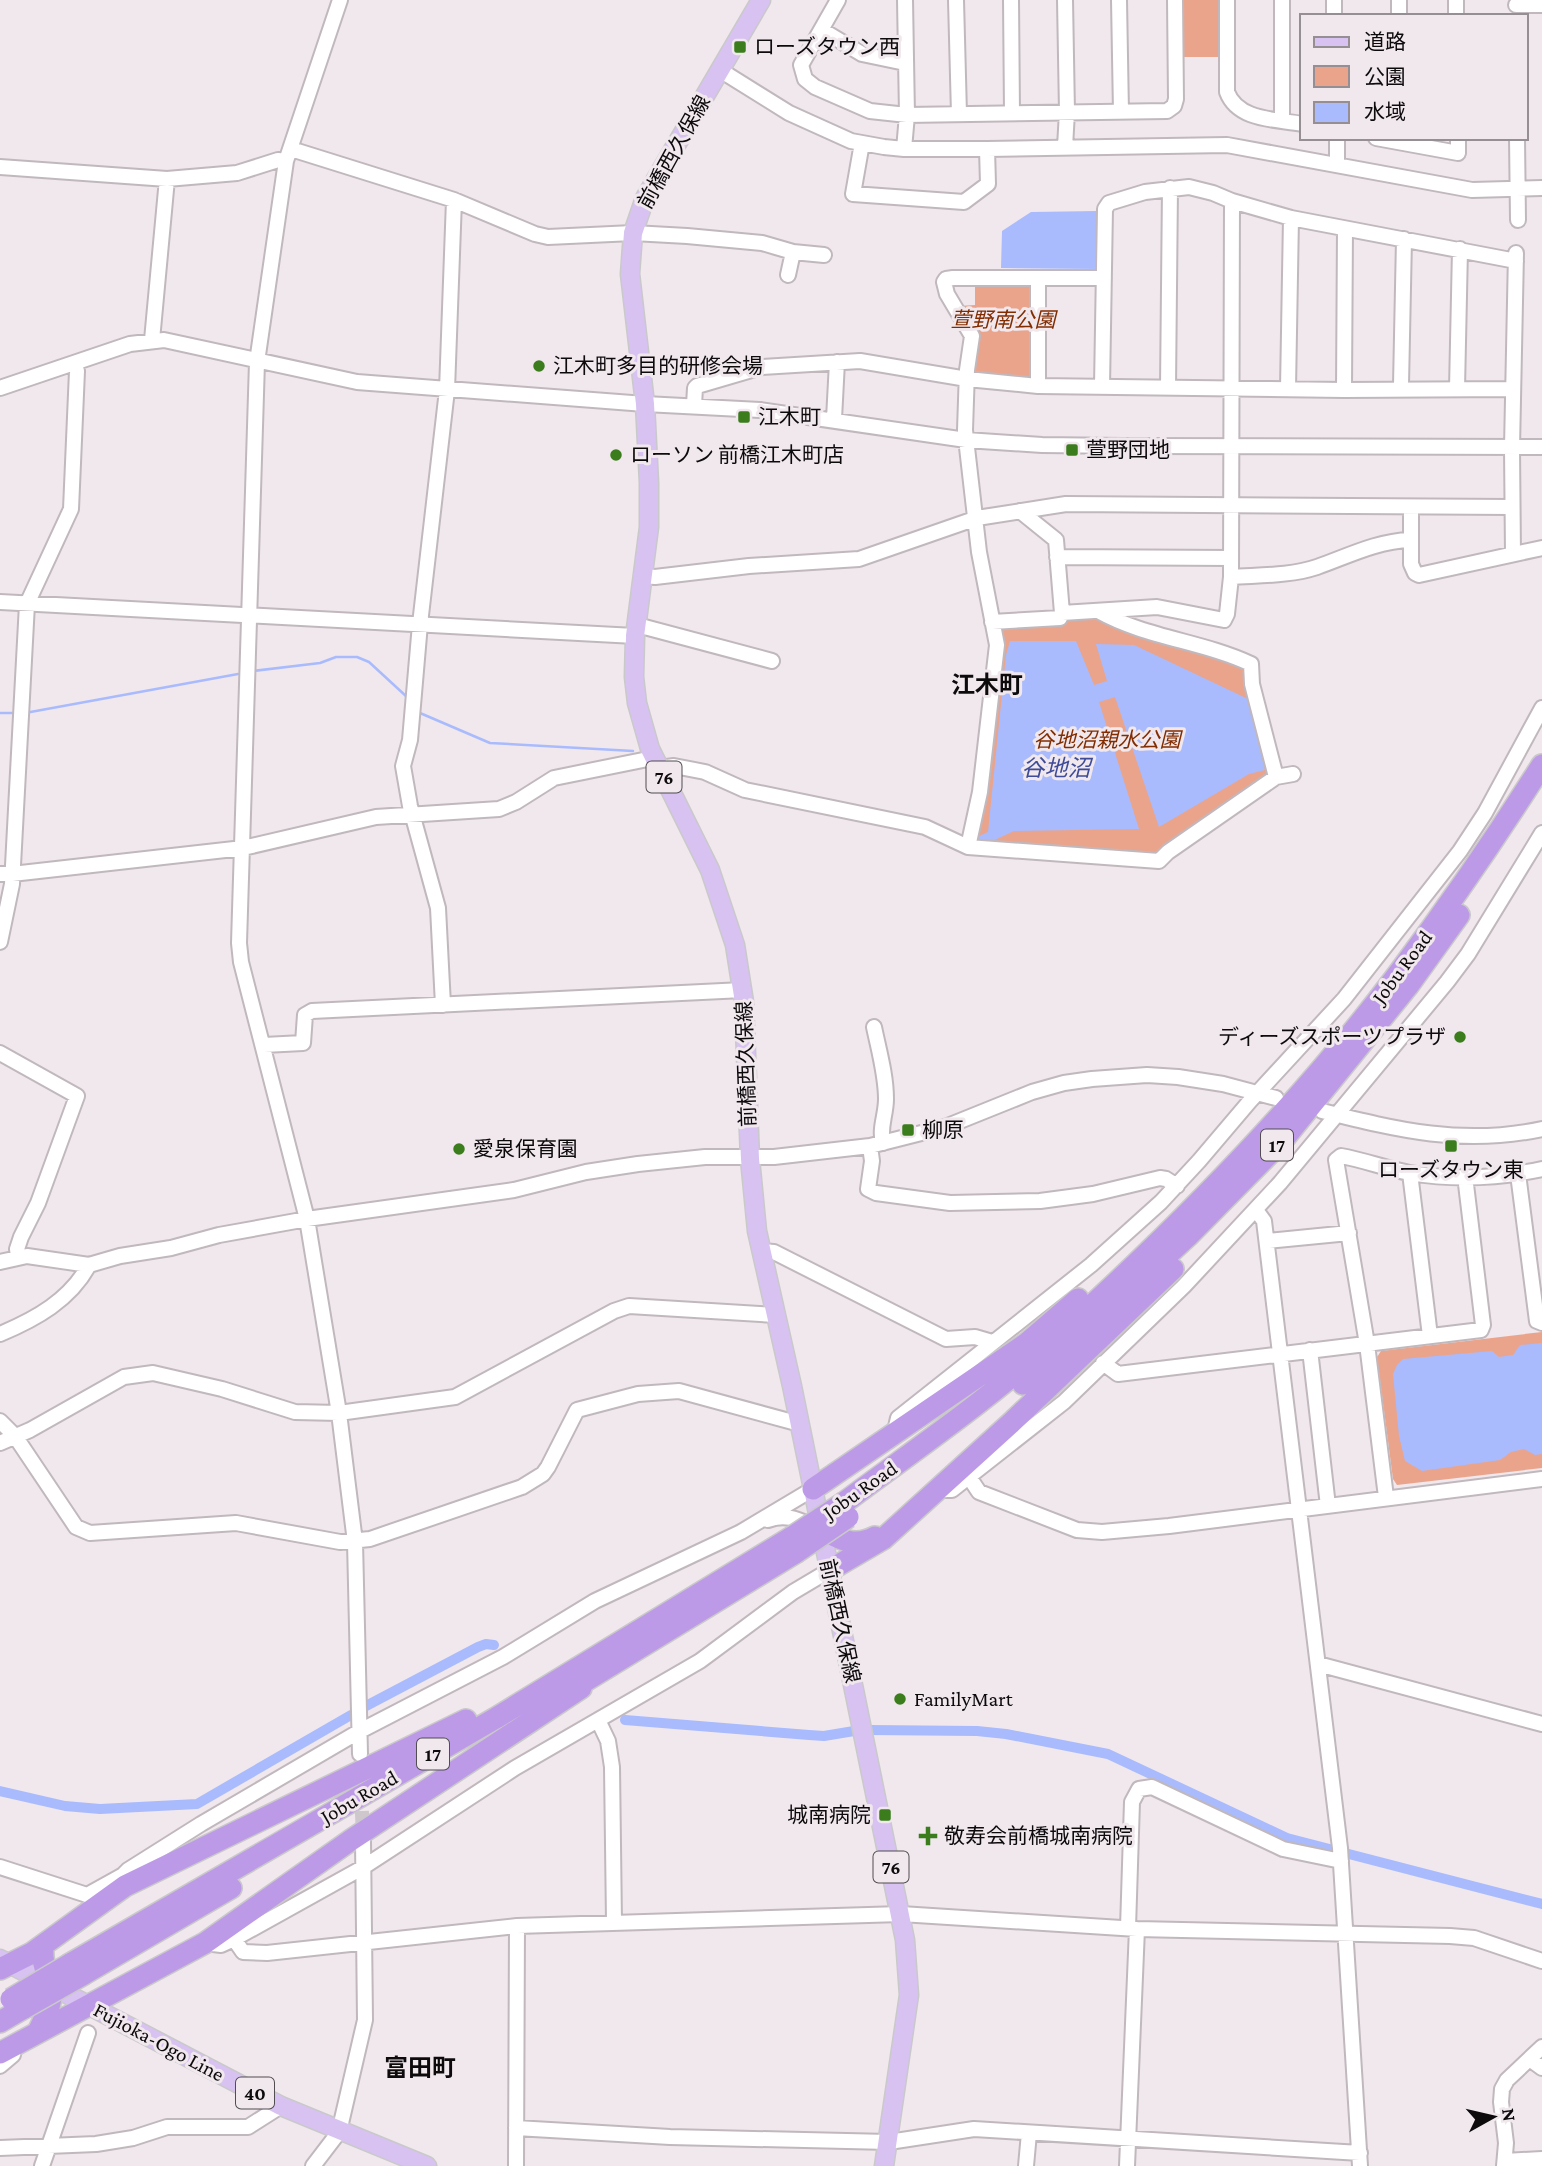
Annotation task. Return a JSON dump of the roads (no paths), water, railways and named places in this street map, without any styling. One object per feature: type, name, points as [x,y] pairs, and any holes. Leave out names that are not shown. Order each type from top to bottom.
[{"type":"highway","name":"Jobu Road","points":[[847,1509],[1053,1341],[1150,1251],[1256,1142],[1397,975],[1471,875],[1542,765]]},
{"type":"highway","name":"Jobu Road","points":[[0,2022],[12,2004],[595,1675],[949,1442],[1057,1357],[1188,1236],[1283,1140],[1408,985],[1483,882],[1542,791]]},
{"type":"highway","points":[[830,1570],[883,1539],[1171,1271],[1240,1196],[1283,1140]]},
{"type":"highway","points":[[813,1489],[1027,1343],[1256,1142]]},
{"type":"highway","points":[[821,1530],[846,1542],[860,1543],[901,1522]]},
{"type":"highway","name":"Jobu Road","points":[[77,1969],[561,1678],[794,1545]]},
{"type":"highway","name":"17","points":[[7,2050],[205,1943],[351,1840],[571,1696],[595,1675]]},
{"type":"highway","name":"17","points":[[2,1964],[32,1953],[124,1881],[461,1722],[561,1678]]},
{"type":"highway","points":[[38,2032],[49,2007],[50,1985],[43,1967],[43,1945]]},
{"type":"main road","name":"前橋西久保線","points":[[761,0],[645,198],[633,233],[630,274],[645,404],[649,483],[649,527],[636,630],[634,677],[642,725],[656,763],[718,890],[734,944],[743,990],[750,1159],[761,1251],[800,1424],[901,1913],[909,1972],[909,1996],[884,2166]]},
{"type":"main road","name":"Fujioka-Ogo Line","points":[[2,1964],[90,2005],[281,2106],[427,2166]]},
{"type":"street","points":[[340,0],[288,155],[257,362],[240,953],[307,1219],[339,1413],[355,1542],[360,1754]]},
{"type":"street","points":[[838,0],[801,65],[805,79],[815,87],[870,111],[907,114],[1167,111],[1174,106],[1176,99],[1175,0]]},
{"type":"street","points":[[904,149],[907,114],[905,0]]},
{"type":"street","points":[[956,0],[959,114]]},
{"type":"street","points":[[1011,0],[1012,112]]},
{"type":"street","points":[[1065,0],[1065,147]]},
{"type":"street","points":[[1119,0],[1121,112]]},
{"type":"street","points":[[1227,0],[1227,92],[1230,99],[1244,113],[1300,124]]},
{"type":"street","points":[[1282,0],[1282,120]]},
{"type":"street","points":[[1516,7],[1542,5]]},
{"type":"street","points":[[822,30],[862,54],[905,63]]},
{"type":"street","points":[[720,69],[789,113],[851,141],[862,143],[904,149],[1227,145],[1472,190],[1542,188]]},
{"type":"street","points":[[1337,140],[1337,165]]},
{"type":"street","points":[[1400,141],[1458,153],[1458,140]]},
{"type":"street","points":[[1517,140],[1518,220]]},
{"type":"street","points":[[862,143],[853,194],[964,202],[988,184],[987,149]]},
{"type":"street","points":[[0,167],[167,179],[237,173],[288,155],[454,200],[548,237],[633,233],[762,243],[793,252],[824,255]]},
{"type":"street","points":[[152,340],[167,179]]},
{"type":"street","points":[[1102,387],[1105,209],[1109,203],[1145,191],[1189,187],[1213,192],[1232,201],[1291,218],[1516,257],[1511,507],[1513,554]]},
{"type":"street","points":[[1167,388],[1170,188]]},
{"type":"street","points":[[443,1005],[439,916],[403,766],[410,740],[420,624],[447,390],[454,200]]},
{"type":"street","points":[[1062,613],[1157,607],[1224,620],[1227,614],[1231,577],[1232,201]]},
{"type":"street","points":[[1288,389],[1291,218]]},
{"type":"street","points":[[1344,390],[1345,229]]},
{"type":"street","points":[[1401,385],[1404,239]]},
{"type":"street","points":[[1457,389],[1460,249]]},
{"type":"street","points":[[788,275],[793,252]]},
{"type":"street","points":[[968,847],[980,792],[997,646],[983,579],[966,440],[967,379],[972,336],[947,294],[944,282],[953,278],[1104,278]]},
{"type":"street","points":[[1038,279],[1038,386]]},
{"type":"street","points":[[0,388],[130,344],[152,340],[175,342],[357,382],[760,410],[966,440],[1042,445],[1542,447]]},
{"type":"street","points":[[694,405],[697,386],[731,374],[762,366],[837,362],[881,363],[967,379],[1038,386],[1513,389]]},
{"type":"street","points":[[834,419],[837,362]]},
{"type":"street","points":[[0,942],[27,604],[71,509],[77,370],[74,363]]},
{"type":"street","points":[[644,576],[859,559],[977,518],[1066,504],[1511,507]]},
{"type":"street","points":[[1411,507],[1411,564],[1419,575],[1542,548]]},
{"type":"street","points":[[992,622],[1060,618],[1062,613],[1055,540],[1020,511]]},
{"type":"street","points":[[1231,577],[1281,574],[1315,568],[1361,549],[1410,540]]},
{"type":"street","points":[[1057,557],[1231,558]]},
{"type":"street","points":[[0,602],[420,624],[636,630],[772,661]]},
{"type":"street","points":[[1095,609],[1138,629],[1228,653],[1251,664],[1252,684],[1276,777]]},
{"type":"street","points":[[895,1431],[898,1418],[1091,1265],[1177,1186],[1345,999],[1460,851],[1485,813],[1542,708]]},
{"type":"street","points":[[6,874],[243,848],[376,817],[499,809],[516,802],[554,778],[656,763],[705,772],[745,790],[925,827],[968,847],[1159,861],[1276,777],[1293,774]]},
{"type":"street","points":[[937,1490],[953,1490],[1064,1402],[1184,1286],[1256,1210],[1329,1112],[1447,982],[1468,954],[1542,833]]},
{"type":"street","points":[[264,1045],[303,1043],[305,1015],[312,1011],[743,990]]},
{"type":"street","points":[[874,1027],[886,1090],[886,1104],[868,1189],[876,1193],[950,1203],[1040,1201],[1093,1194],[1160,1178],[1166,1178],[1177,1186]]},
{"type":"street","points":[[0,1052],[77,1096],[38,1203],[21,1237],[18,1256]]},
{"type":"street","points":[[0,1262],[18,1256],[89,1265],[219,1235],[307,1219],[514,1190],[586,1172],[638,1164],[705,1157],[750,1159],[794,1156],[876,1145],[945,1127],[1032,1092],[1092,1079],[1147,1075],[1178,1077],[1276,1098]]},
{"type":"street","points":[[1329,1112],[1387,1128],[1452,1137],[1506,1135],[1542,1129]]},
{"type":"street","points":[[1386,1497],[1367,1344],[1336,1164],[1338,1157],[1410,1173],[1465,1176],[1518,1174],[1542,1169]]},
{"type":"street","points":[[1410,1173],[1430,1336]]},
{"type":"street","points":[[1518,1174],[1537,1321],[1542,1323]]},
{"type":"street","points":[[1103,1363],[1118,1374],[1481,1330],[1483,1325],[1465,1176]]},
{"type":"street","points":[[516,2128],[670,2137],[889,2142],[974,2129],[1360,2159],[1341,1861],[1267,1241],[1264,1222],[1256,1210]]},
{"type":"street","points":[[1267,1241],[1349,1233]]},
{"type":"street","points":[[761,1251],[774,1252],[947,1339],[975,1337],[992,1342]]},
{"type":"street","points":[[0,1334],[55,1304],[71,1290],[89,1265]]},
{"type":"street","points":[[0,1443],[124,1377],[153,1373],[222,1389],[295,1412],[339,1413],[455,1397],[614,1311],[629,1306],[776,1315]]},
{"type":"street","points":[[1310,1350],[1328,1506]]},
{"type":"street","points":[[0,1421],[15,1436],[76,1527],[90,1533],[236,1523],[340,1542],[370,1539],[523,1487],[543,1474],[548,1467],[577,1410],[611,1401],[652,1392],[680,1391],[800,1424]]},
{"type":"street","points":[[969,1477],[979,1492],[1077,1530],[1102,1532],[1542,1479]]},
{"type":"street","points":[[741,1532],[813,1489]]},
{"type":"street","points":[[0,1867],[87,1895],[124,1881],[201,1824],[360,1731],[503,1657],[595,1601],[780,1516],[789,1516],[821,1530]]},
{"type":"street","points":[[205,1943],[221,1945],[234,1939],[362,1868],[484,1787],[700,1661],[793,1592],[830,1570]]},
{"type":"street","points":[[1318,1664],[1542,1724]]},
{"type":"street","points":[[598,1720],[608,1741],[612,1767],[614,1922]]},
{"type":"street","points":[[1127,2166],[1132,1802],[1139,1789],[1152,1787],[1283,1849],[1341,1861]]},
{"type":"street","points":[[313,2166],[339,2132],[365,2020],[363,1840]]},
{"type":"street","points":[[234,1939],[239,1948],[248,1954],[517,1926],[901,1913],[1132,1929],[1474,1938],[1542,1961]]},
{"type":"street","points":[[516,2166],[517,1926]]},
{"type":"street","points":[[42,2166],[88,2032]]},
{"type":"street","points":[[1542,2047],[1536,2064],[1507,2080],[1502,2089],[1501,2102],[1506,2143],[1504,2163],[1542,2159]]},
{"type":"street","points":[[0,2066],[13,2055],[7,2050]]},
{"type":"street","points":[[0,2148],[96,2144],[133,2138],[167,2127],[248,2127],[281,2106]]},
{"type":"street","points":[[1026,2166],[1028,2133]]},
{"type":"water","points":[[1097,211],[1097,269],[1001,268],[1002,231],[1031,212]]},
{"type":"water","name":"谷地沼","points":[[1010,641],[1076,641],[1094,685],[1107,681],[1096,644],[1134,645],[1248,699],[1265,770],[1249,774],[1159,827],[1115,697],[1099,702],[1139,829],[1014,831],[986,844],[978,844],[979,836],[988,832],[1006,655]]},
{"type":"water","points":[[1542,1343],[1542,1454],[1535,1455],[1524,1449],[1511,1452],[1500,1460],[1422,1471],[1405,1461],[1399,1436],[1393,1374],[1403,1359],[1492,1351],[1499,1357],[1513,1355],[1520,1345]]},
{"type":"waterway","points":[[253,671],[320,663],[336,657],[357,657],[369,662],[407,697]]},
{"type":"waterway","points":[[25,713],[238,674]]},
{"type":"waterway","points":[[0,713],[15,713]]},
{"type":"waterway","points":[[420,713],[490,743],[633,751]]},
{"type":"waterway","points":[[366,1706],[478,1647],[494,1645]]},
{"type":"waterway","points":[[0,1791],[65,1806],[100,1809],[197,1804],[351,1715]]},
{"type":"waterway","points":[[625,1720],[824,1736],[854,1731]]},
{"type":"waterway","points":[[870,1730],[977,1731],[1108,1754],[1287,1838],[1542,1904]]},
{"type":"tunnel","points":[[361,1790],[363,1837]]},
{"type":"place","name":"ローズタウン西","points":[[740,47]]},
{"type":"place","name":"江木町多目的研修会場","points":[[539,366]]},
{"type":"place","name":"江木町","points":[[744,417]]},
{"type":"place","name":"萱野団地","points":[[1072,450]]},
{"type":"place","name":"ローソン 前橋江木町店","points":[[616,455]]},
{"type":"place","name":"ディーズスポーツプラザ","points":[[1460,1037]]},
{"type":"place","name":"柳原","points":[[908,1130]]},
{"type":"place","name":"ローズタウン東","points":[[1451,1146]]},
{"type":"place","name":"愛泉保育園","points":[[459,1149]]},
{"type":"place","name":"FamilyMart","points":[[900,1699]]},
{"type":"place","name":"城南病院","points":[[885,1815]]},
{"type":"place","name":"敬寿会前橋城南病院","points":[[928,1836]]},
{"type":"district","name":"江木町","points":[[987,685]]},
{"type":"district","name":"富田町","points":[[420,2068]]},
{"type":"park label","name":"萱野南公園","points":[[1003,320]]},
{"type":"park label","name":"谷地沼親水公園","points":[[1107,740]]}]
